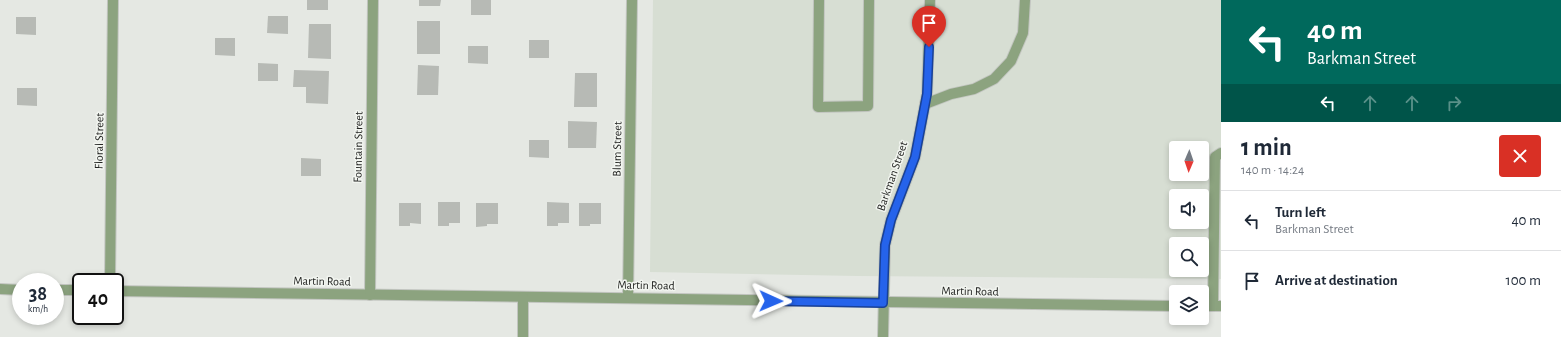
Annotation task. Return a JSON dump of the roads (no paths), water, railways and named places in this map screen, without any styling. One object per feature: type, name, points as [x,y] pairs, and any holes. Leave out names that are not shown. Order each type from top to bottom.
[{"type":"street","name":"Floral Street","points":[[110,273],[113,0]]},
{"type":"street","name":"Fountain Street","points":[[370,295],[373,0]]},
{"type":"street","name":"Blum Street","points":[[628,298],[632,0]]},
{"type":"street","points":[[819,0],[818,107],[868,106],[868,0]]},
{"type":"street","name":"Barkman Street","points":[[883,337],[885,245],[891,220],[915,157],[927,94],[930,0]]},
{"type":"street","points":[[925,104],[951,94],[974,89],[994,79],[1011,61],[1023,33],[1025,0]]},
{"type":"street","points":[[1217,306],[1218,201],[1215,157],[1221,152]]},
{"type":"street","points":[[0,289],[12,290]]},
{"type":"street","name":"Martin Road","points":[[124,291],[1169,306]]},
{"type":"street","points":[[523,297],[523,337]]}]
